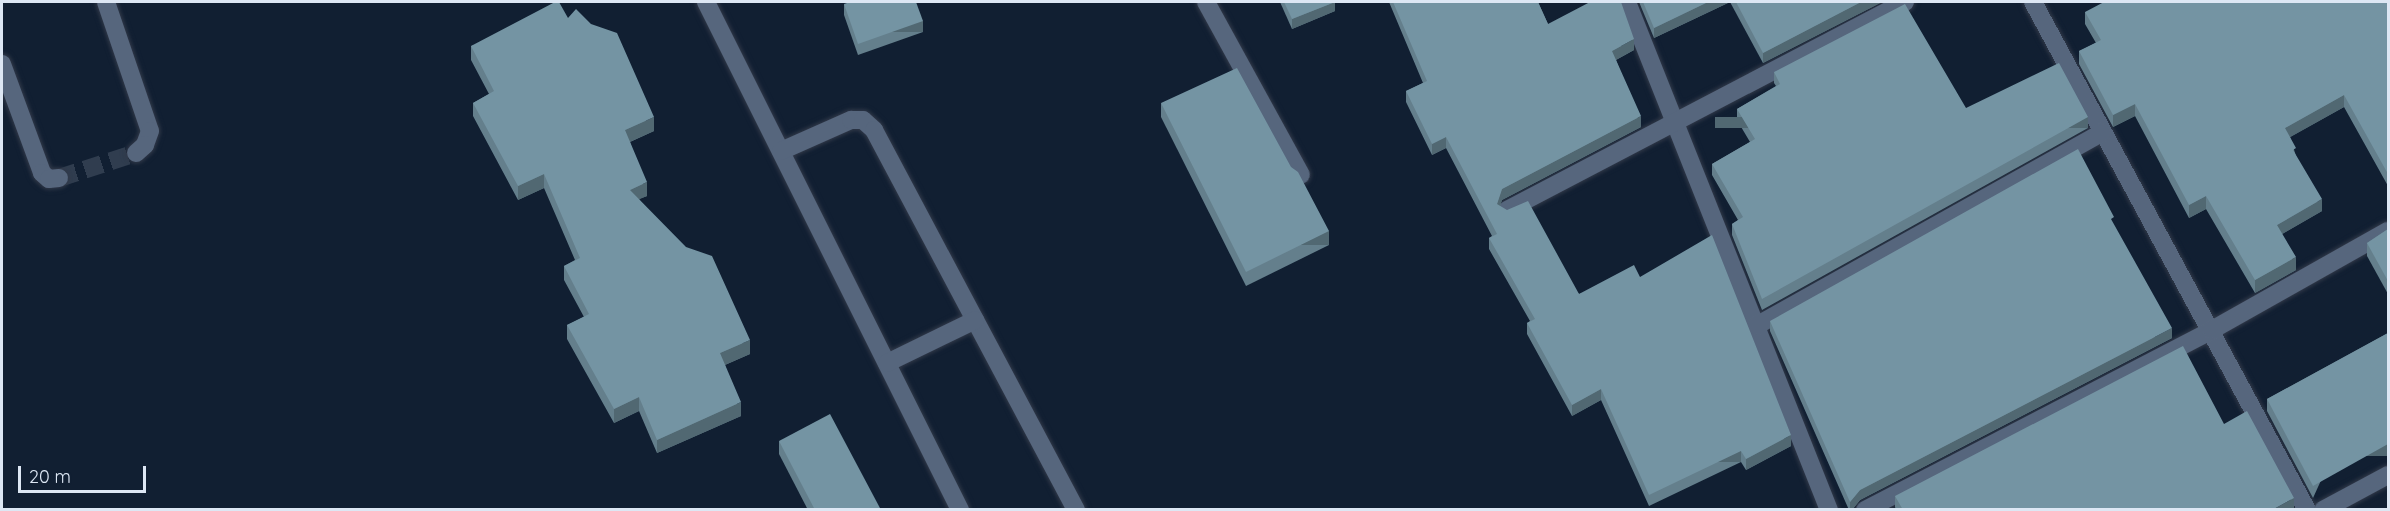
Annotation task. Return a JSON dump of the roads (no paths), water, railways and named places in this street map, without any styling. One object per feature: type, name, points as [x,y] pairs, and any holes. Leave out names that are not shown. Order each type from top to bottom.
[{"type":"street","points":[[106,2],[150,131],[145,145],[136,153]]},
{"type":"street","points":[[706,2],[960,510]]},
{"type":"street","points":[[1206,2],[1301,175]]},
{"type":"street","points":[[1627,2],[1829,510]]},
{"type":"street","points":[[1507,210],[1905,2]]},
{"type":"street","points":[[2033,2],[2102,133],[2212,330],[2307,510]]},
{"type":"street","points":[[2,64],[42,173],[49,179],[59,178]]},
{"type":"street","points":[[781,151],[851,120],[863,120],[874,130],[1076,510]]},
{"type":"street","points":[[1756,326],[2102,133]]},
{"type":"street","points":[[1865,510],[2212,330],[2388,231]]},
{"type":"street","points":[[887,363],[975,320]]},
{"type":"street","points":[[2323,510],[2388,475]]},
{"type":"tunnel","points":[[59,178],[136,153]]}]
